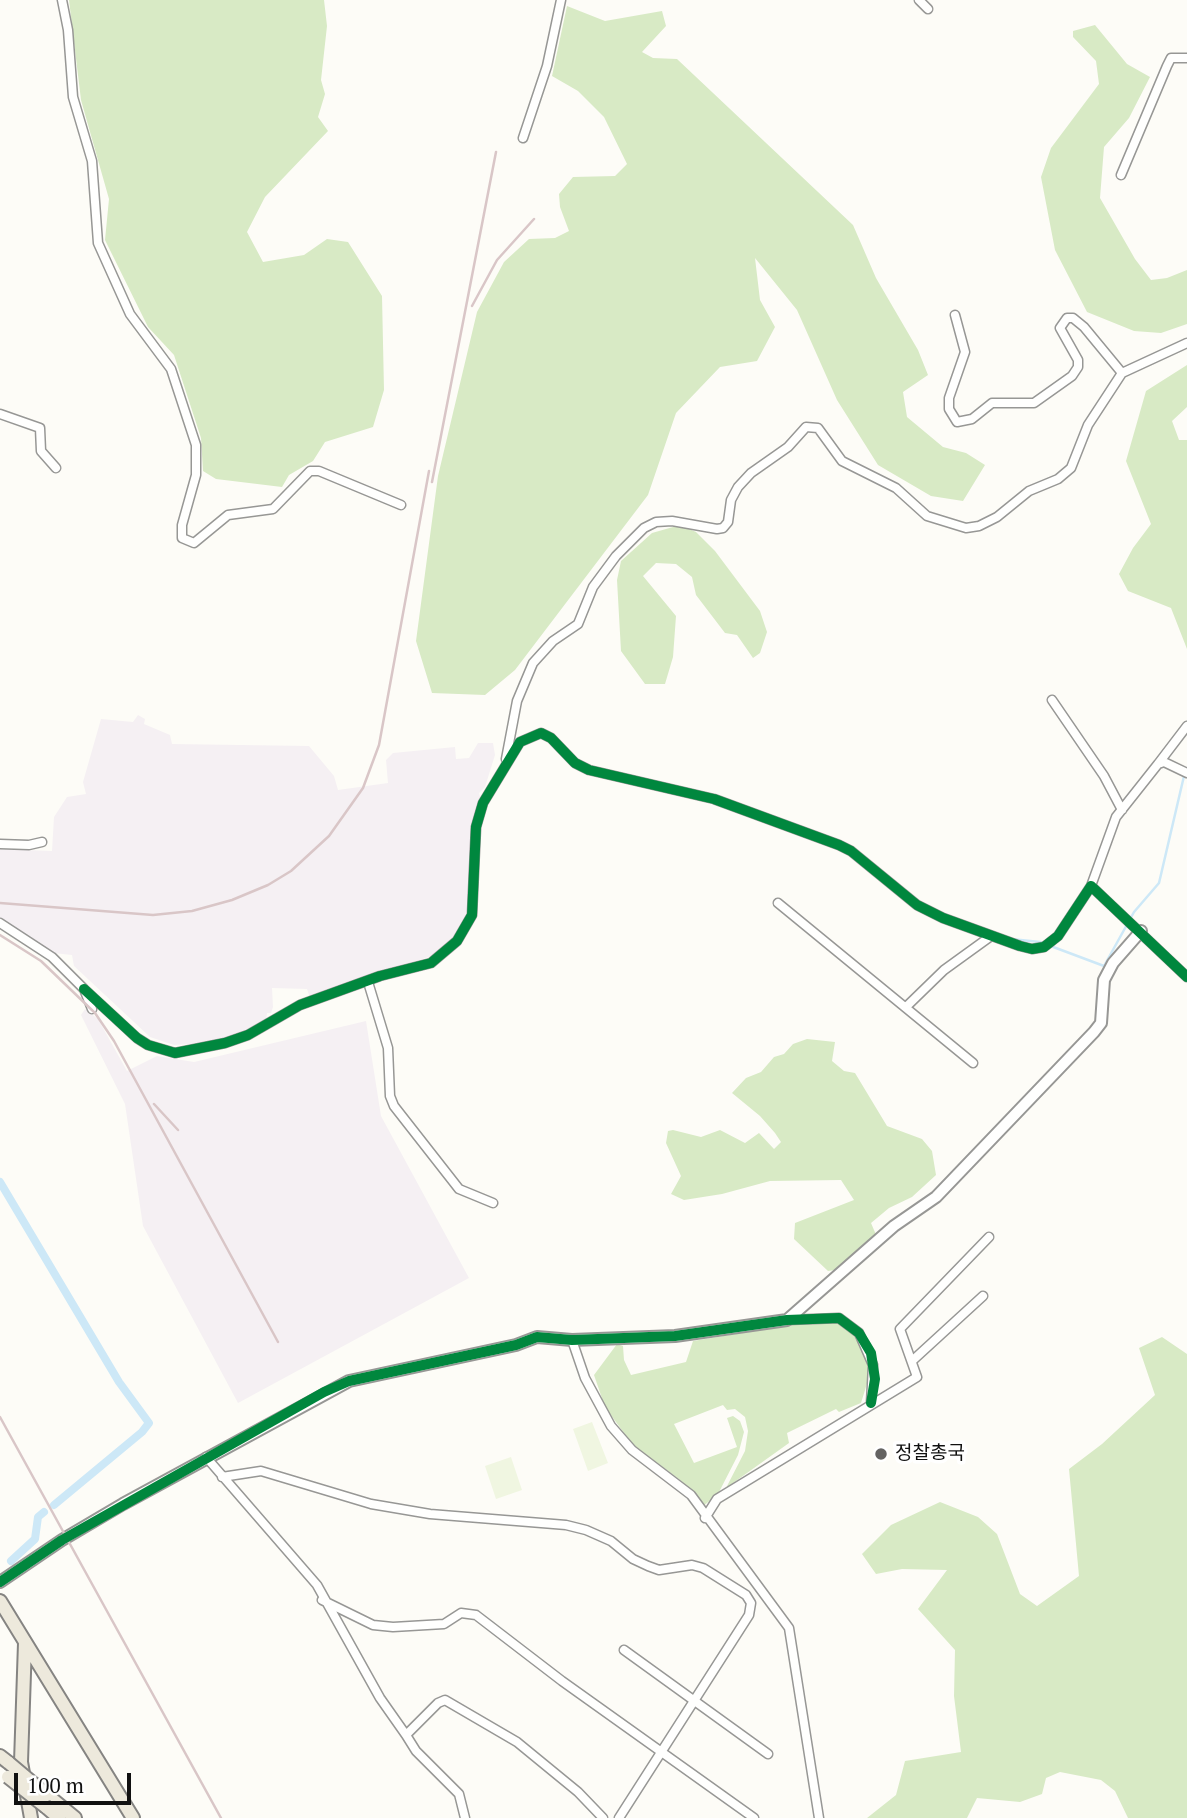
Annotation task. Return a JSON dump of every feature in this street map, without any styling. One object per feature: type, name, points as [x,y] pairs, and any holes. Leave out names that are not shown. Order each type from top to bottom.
[{"type":"main road","points":[[0,1601],[133,1818]]},
{"type":"main road","points":[[25,1643],[21,1762],[31,1818]]},
{"type":"main road","points":[[4,1766],[47,1801],[75,1818]]},
{"type":"main road","points":[[47,1801],[59,1818]]},
{"type":"street","points":[[62,0],[68,30],[73,97],[92,161],[96,185],[94,223],[98,243],[130,314],[171,369],[195,445],[196,475],[182,524],[182,538],[194,543],[228,515],[273,509],[282,504],[299,480],[310,471],[319,471],[401,506]]},
{"type":"street","points":[[523,138],[548,66],[561,0]]},
{"type":"street","points":[[919,0],[928,9]]},
{"type":"street","points":[[1121,175],[1171,58],[1187,58]]},
{"type":"street","points":[[955,315],[965,352],[950,398],[949,409],[957,422],[972,419],[992,403],[1034,403],[1072,376],[1078,367],[1078,360],[1059,328],[1067,318],[1073,318],[1084,327],[1122,373]]},
{"type":"street","points":[[505,765],[517,701],[533,663],[553,641],[578,624],[593,587],[604,570],[645,528],[672,521],[717,530],[723,528],[728,522],[731,500],[751,472],[788,447],[806,427],[812,426],[824,434],[842,461],[896,488],[928,516],[966,528],[979,526],[997,517],[1029,491],[1058,479],[1071,468],[1088,425],[1122,373],[1187,343]]},
{"type":"street","points":[[0,414],[40,428],[41,451],[56,468]]},
{"type":"street","points":[[1052,700],[1104,776],[1122,810]]},
{"type":"street","points":[[0,923],[52,957],[137,1038],[148,1045],[175,1053],[196,1051],[248,1035],[300,1005],[431,963],[444,954],[466,927],[475,898],[476,827],[483,803],[520,742],[531,734],[541,733],[548,736],[575,763],[589,771],[714,799],[839,845],[851,851],[917,905],[991,936],[1032,949],[1048,944],[1058,936],[1091,886],[1110,831],[1122,810],[1187,726]]},
{"type":"street","points":[[1158,764],[1164,762],[1185,772]]},
{"type":"street","points":[[0,844],[29,845],[42,842]]},
{"type":"street","points":[[1091,886],[1187,977]]},
{"type":"street","points":[[778,903],[907,1006],[973,1063]]},
{"type":"street","points":[[787,1320],[894,1226],[936,1197],[1094,1032],[1101,1023],[1104,980],[1113,963],[1141,931]]},
{"type":"street","points":[[907,1006],[944,970],[991,936]]},
{"type":"street","points":[[368,982],[388,1048],[390,1096],[394,1106],[459,1189],[493,1203]]},
{"type":"street","points":[[84,989],[92,1009]]},
{"type":"street","points":[[705,1518],[717,1499],[917,1377],[900,1329],[989,1237]]},
{"type":"street","points":[[912,1361],[983,1296]]},
{"type":"street","points":[[0,1582],[62,1539],[206,1457],[349,1381],[516,1345],[537,1337],[572,1340],[675,1336],[787,1320],[839,1318],[859,1333],[871,1353],[871,1403]]},
{"type":"street","points":[[572,1340],[585,1378],[611,1426],[632,1450],[691,1495],[705,1518],[789,1628],[793,1638],[819,1818]]},
{"type":"street","points":[[206,1457],[293,1554],[317,1585],[323,1600],[416,1751],[459,1794],[465,1818]]},
{"type":"street","points":[[222,1477],[261,1471],[371,1504],[430,1514],[566,1525],[611,1541],[648,1566],[659,1570],[692,1565],[731,1583],[751,1603],[749,1615],[619,1818]]},
{"type":"street","points":[[323,1600],[373,1625],[393,1627],[444,1624],[461,1613],[477,1615],[562,1681],[754,1818]]},
{"type":"street","points":[[624,1650],[692,1702],[768,1754]]},
{"type":"street","points":[[406,1735],[438,1703],[445,1700],[517,1742],[578,1792],[603,1818]]},
{"type":"shaded area","points":[[138,715],[145,719],[144,724],[170,735],[172,744],[309,746],[334,776],[338,790],[388,783],[386,760],[393,753],[455,747],[456,759],[469,758],[478,743],[493,743],[495,755],[485,787],[479,793],[481,800],[469,906],[457,935],[437,954],[310,998],[307,989],[272,988],[273,1007],[271,1013],[267,1013],[266,1021],[258,1027],[219,1040],[174,1045],[150,1037],[74,966],[72,955],[53,953],[0,919],[0,849],[52,851],[54,817],[67,797],[86,794],[83,782],[101,719],[133,722]]},
{"type":"shaded area","points":[[85,1009],[98,1019],[127,1071],[157,1056],[194,1062],[366,1021],[381,1116],[469,1278],[238,1403],[143,1226],[125,1104],[81,1015]]},
{"type":"green space","points":[[69,0],[324,0],[327,26],[321,80],[325,94],[318,117],[328,131],[265,197],[247,232],[263,262],[304,255],[327,239],[348,242],[382,296],[384,390],[373,427],[325,442],[313,461],[289,475],[282,487],[216,479],[203,471],[201,438],[174,355],[148,327],[105,240],[109,199],[81,100]]},
{"type":"green space","points":[[567,6],[605,21],[662,11],[666,26],[642,52],[653,58],[677,59],[853,225],[876,278],[918,350],[928,375],[903,392],[907,417],[943,447],[966,453],[985,465],[963,501],[931,496],[878,465],[837,400],[797,310],[755,258],[760,300],[775,327],[757,361],[720,367],[676,413],[648,495],[515,670],[485,695],[432,693],[416,641],[438,476],[477,312],[504,262],[529,239],[555,238],[569,231],[560,207],[559,194],[573,177],[615,176],[627,164],[604,117],[578,91],[552,76]]},
{"type":"green space","points":[[1095,25],[1127,64],[1150,77],[1129,118],[1104,147],[1100,198],[1135,259],[1151,280],[1167,278],[1187,270],[1187,324],[1161,333],[1134,331],[1087,312],[1055,250],[1041,177],[1051,148],[1099,84],[1096,61],[1073,37],[1073,31]]},
{"type":"green space","points":[[1187,365],[1187,407],[1172,421],[1179,440],[1187,440],[1187,649],[1171,608],[1128,591],[1119,574],[1133,548],[1151,524],[1126,461],[1146,391]]},
{"type":"green space","points":[[680,525],[696,532],[715,551],[760,611],[767,632],[760,653],[753,658],[737,635],[725,633],[696,595],[692,577],[676,564],[656,563],[643,576],[676,616],[673,657],[665,684],[645,684],[621,651],[617,580],[621,561],[652,533]]},
{"type":"green space","points":[[807,1039],[835,1042],[832,1061],[844,1071],[855,1073],[887,1126],[922,1139],[932,1151],[936,1175],[912,1197],[889,1208],[871,1223],[877,1237],[843,1269],[828,1271],[794,1239],[795,1223],[854,1200],[841,1180],[770,1181],[722,1194],[684,1200],[671,1194],[681,1176],[666,1143],[668,1131],[701,1137],[720,1130],[745,1143],[759,1133],[774,1149],[781,1142],[775,1133],[760,1116],[732,1093],[746,1078],[761,1072],[774,1057],[784,1054],[793,1044]]},
{"type":"green space","points":[[835,1321],[854,1333],[868,1360],[869,1377],[861,1403],[839,1412],[836,1409],[787,1433],[789,1443],[726,1488],[745,1451],[748,1431],[745,1417],[735,1409],[727,1410],[723,1405],[674,1424],[694,1463],[737,1447],[727,1418],[733,1416],[740,1421],[744,1432],[738,1455],[718,1494],[702,1507],[680,1480],[632,1444],[605,1407],[594,1375],[617,1344],[623,1346],[624,1360],[631,1375],[686,1362],[693,1341],[804,1323]]},
{"type":"green space","points":[[1162,1337],[1187,1354],[1187,1818],[1128,1818],[1115,1791],[1101,1780],[1060,1772],[1046,1778],[1042,1794],[1020,1802],[977,1798],[967,1818],[867,1818],[896,1795],[905,1761],[961,1752],[954,1696],[955,1650],[918,1609],[947,1570],[902,1569],[876,1574],[862,1554],[891,1525],[940,1502],[978,1517],[997,1534],[1020,1594],[1037,1606],[1079,1576],[1069,1469],[1102,1444],[1155,1395],[1139,1348]]},
{"type":"green space","points":[[592,1422],[608,1463],[588,1471],[573,1429]]},
{"type":"green space","points":[[511,1457],[522,1490],[496,1499],[485,1466]]},
{"type":"waterway","points":[[1011,939],[1040,942],[1104,966],[1134,912],[1159,883],[1184,776]]},
{"type":"waterway","points":[[0,1182],[119,1382],[149,1423],[142,1432],[54,1505]]},
{"type":"waterway","points":[[11,1561],[35,1539],[38,1517],[44,1512]]},
{"type":"railway","points":[[432,482],[496,152]]},
{"type":"railway","points":[[472,306],[497,260],[534,219]]},
{"type":"railway","points":[[0,903],[153,915],[192,911],[232,900],[268,885],[291,871],[329,836],[363,788],[379,745],[429,471]]},
{"type":"railway","points":[[0,935],[41,961],[95,1013],[114,1041],[278,1342]]},
{"type":"railway","points":[[154,1104],[178,1130]]},
{"type":"railway","points":[[0,1417],[221,1818]]},
{"type":"cycle path","points":[[84,989],[137,1038],[148,1045],[175,1053],[225,1043],[248,1035],[300,1005],[380,976],[431,963],[457,941],[472,915],[476,827],[483,803],[520,742],[541,733],[551,738],[575,763],[589,770],[714,799],[839,845],[851,851],[917,905],[943,918],[1020,946],[1032,949],[1044,947],[1058,936],[1091,886],[1187,977]]},
{"type":"cycle path","points":[[0,1582],[62,1540],[324,1392],[349,1381],[516,1345],[537,1337],[572,1340],[675,1336],[787,1320],[839,1318],[859,1333],[871,1353],[875,1379],[871,1403]]},
{"type":"place","name":"정찰총국","points":[[881,1454]]}]
